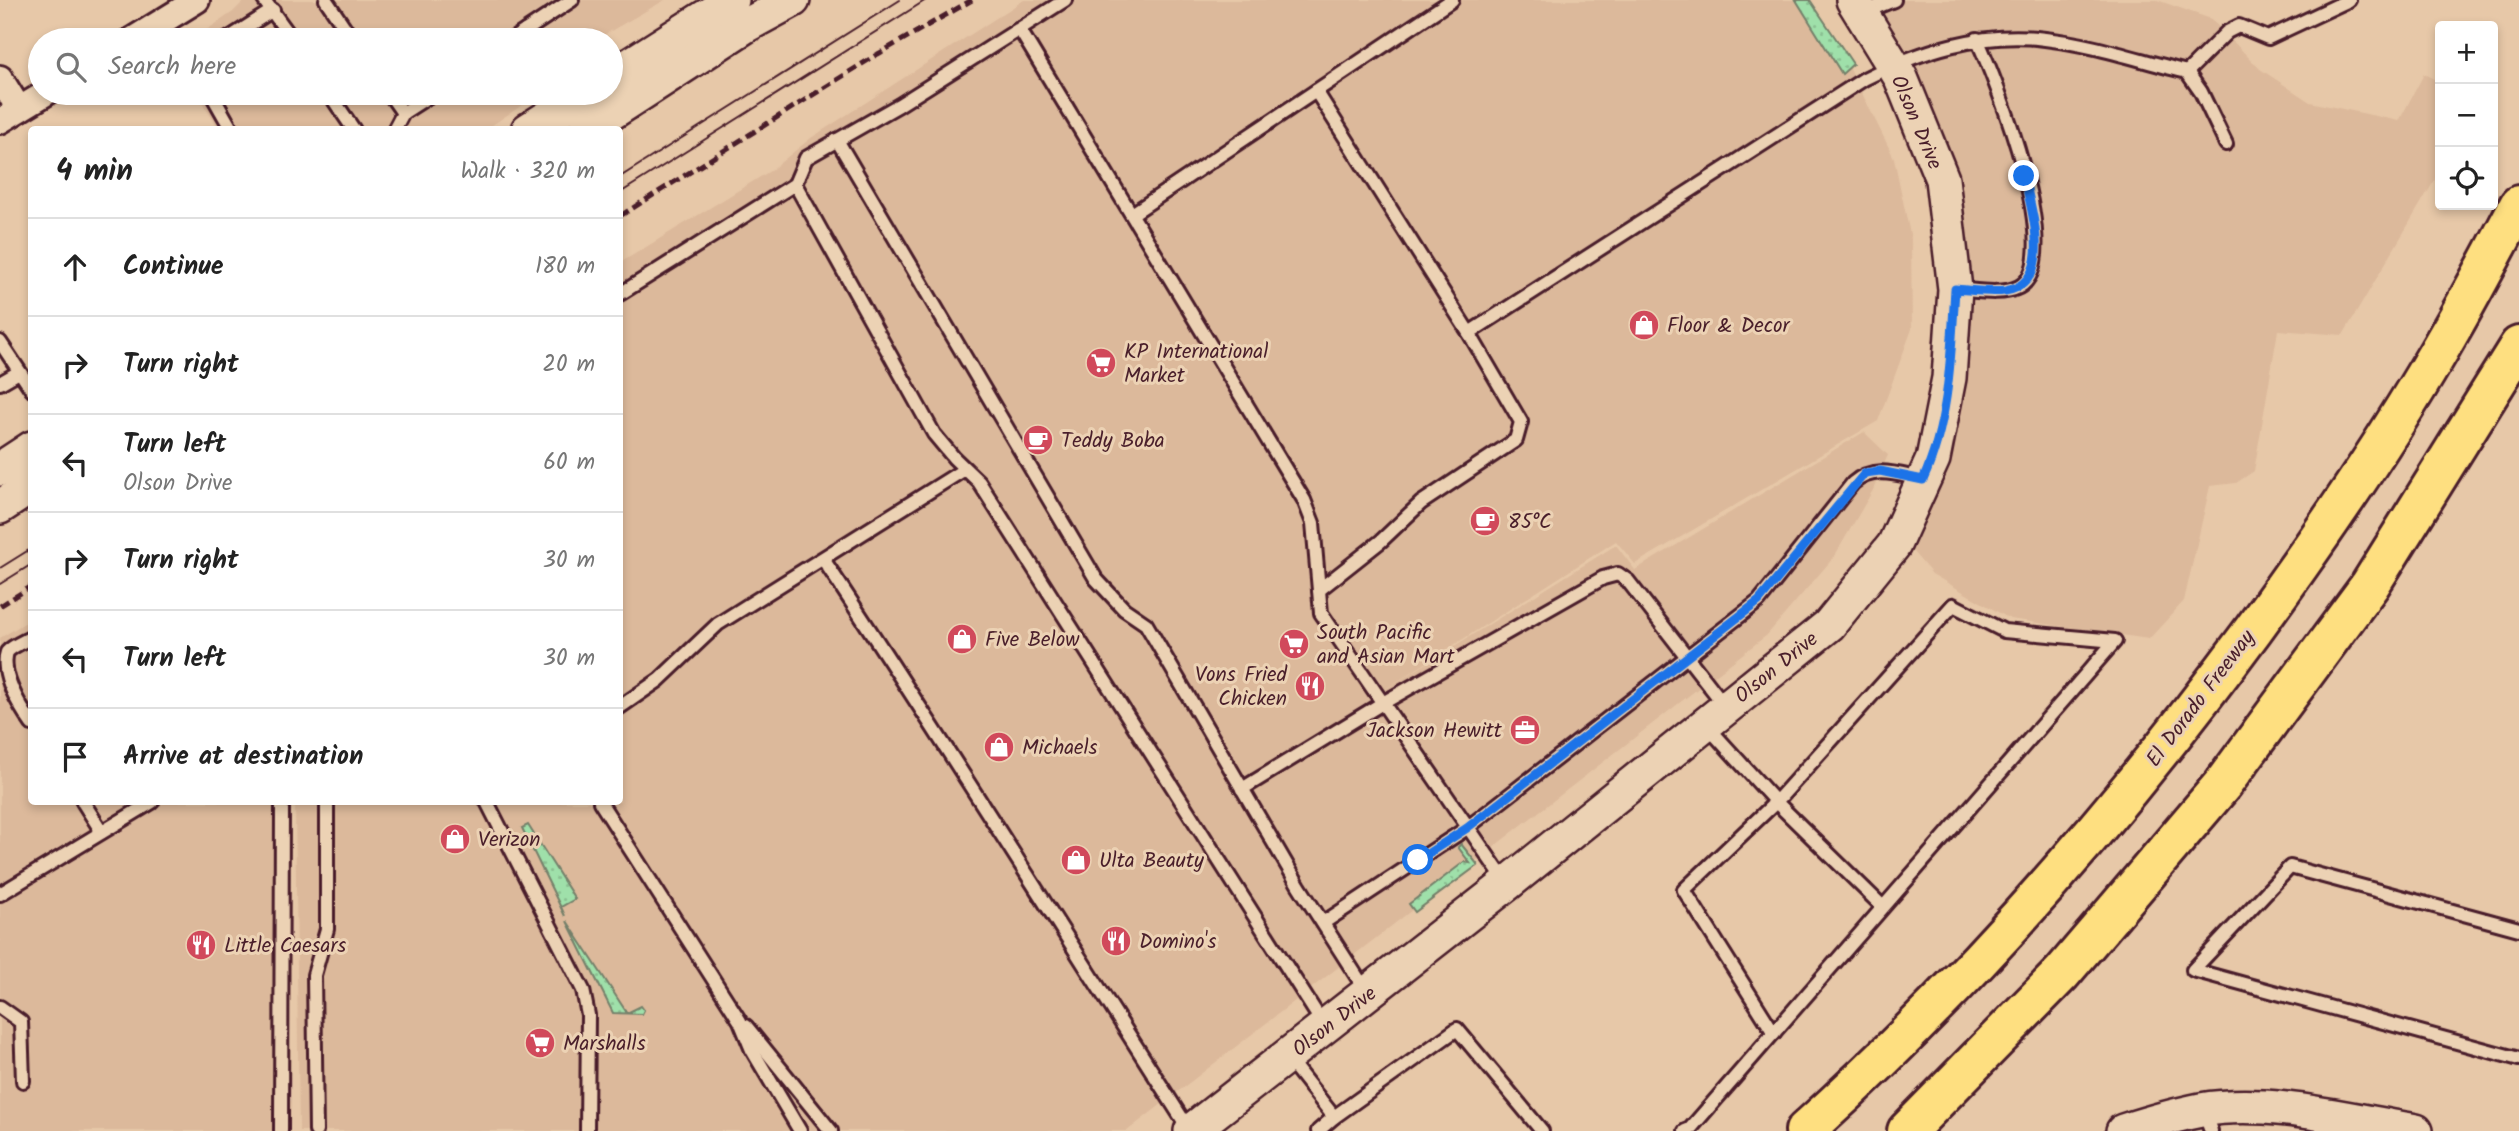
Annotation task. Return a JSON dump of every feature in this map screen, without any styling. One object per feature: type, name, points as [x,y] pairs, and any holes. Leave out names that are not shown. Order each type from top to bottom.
[{"type":"highway","name":"El Dorado Freeway","points":[[1805,1131],[1857,1085],[2024,913],[2178,731],[2320,538],[2448,336],[2519,205]]},
{"type":"highway","points":[[1907,1131],[2062,973],[2223,784],[2370,585],[2519,346]]},
{"type":"street","points":[[152,28],[197,0]]},
{"type":"street","points":[[623,69],[732,0]]},
{"type":"street","points":[[623,81],[784,2]]},
{"type":"street","name":"Olson Drive","points":[[1190,1131],[1507,884],[1829,625],[1894,545],[1933,459],[1949,378],[1955,289],[1942,179],[1901,78],[1857,7]]},
{"type":"street","points":[[0,78],[10,115],[28,104]]},
{"type":"street","points":[[536,126],[575,105]]},
{"type":"street","points":[[0,469],[28,451]]},
{"type":"street","points":[[0,507],[28,488]]},
{"type":"street","points":[[2123,1131],[2267,1110],[2345,1124],[2416,1131]]},
{"type":"lane","points":[[326,0],[346,28]]},
{"type":"lane","points":[[537,28],[572,0]]},
{"type":"lane","points":[[623,292],[795,184],[806,158],[1020,30],[1065,0]]},
{"type":"lane","points":[[1132,214],[1452,0]]},
{"type":"lane","points":[[1857,7],[1894,0]]},
{"type":"lane","points":[[2187,72],[2227,32],[2239,26],[2269,37],[2349,0]]},
{"type":"lane","points":[[240,28],[268,5],[284,28]]},
{"type":"lane","points":[[1020,30],[1304,500],[1313,523],[1321,613],[1507,884]]},
{"type":"lane","points":[[1469,333],[1855,85],[1892,65],[1977,39],[2045,38],[2187,72],[2201,92],[2226,144]]},
{"type":"lane","points":[[1955,289],[2003,291],[2020,287],[2034,271],[2036,243],[2015,136],[1996,79],[1977,39]]},
{"type":"lane","points":[[1316,91],[1469,333],[1521,422],[1516,440],[1421,503],[1381,541],[1319,590]]},
{"type":"lane","points":[[218,105],[230,126]]},
{"type":"lane","points":[[337,105],[351,126]]},
{"type":"lane","points":[[397,105],[403,113]]},
{"type":"lane","points":[[396,126],[403,113],[415,105]]},
{"type":"lane","points":[[837,140],[1096,579],[1124,609],[1146,624],[1242,789],[1368,994]]},
{"type":"lane","points":[[795,184],[934,434],[979,482],[1261,921],[1325,1028]]},
{"type":"lane","points":[[0,342],[28,384]]},
{"type":"lane","points":[[0,383],[19,372]]},
{"type":"lane","points":[[623,705],[659,680],[718,624],[965,469]]},
{"type":"lane","points":[[1323,923],[1467,828],[1759,601],[1865,473],[1880,471],[1923,480]]},
{"type":"lane","points":[[823,559],[917,700],[1034,890],[1190,1131]]},
{"type":"lane","points":[[1242,789],[1381,704],[1603,578],[1618,574],[1628,581],[1687,656],[1716,716],[1776,802],[1883,907]]},
{"type":"lane","points":[[1685,1131],[1774,1033],[2115,640],[2004,631],[1952,606],[1776,802],[1684,890],[1774,1033]]},
{"type":"lane","points":[[28,639],[7,652],[1,669],[8,688],[28,718]]},
{"type":"lane","points":[[85,805],[102,832]]},
{"type":"lane","points":[[0,894],[147,805]]},
{"type":"lane","points":[[281,1131],[282,805]]},
{"type":"lane","points":[[316,1131],[314,975],[327,929],[327,805]]},
{"type":"lane","points":[[488,805],[583,990],[588,1015],[587,1131]]},
{"type":"lane","points":[[602,805],[740,1021],[752,1050],[800,1131]]},
{"type":"lane","points":[[2519,929],[2290,867],[2193,970],[2519,1059]]},
{"type":"lane","points":[[0,1007],[21,1022],[23,1081]]},
{"type":"lane","points":[[740,1021],[761,1042],[831,1131]]},
{"type":"lane","points":[[1318,1131],[1457,1029],[1542,1131]]},
{"type":"lane","points":[[1287,1057],[1334,1117]]},
{"type":"shaded area","points":[[245,0],[665,0],[616,28],[210,28]]},
{"type":"shaded area","points":[[1024,0],[1807,0],[1847,63],[1894,158],[1911,239],[1912,329],[1878,421],[1635,564],[1616,541],[1376,695],[1616,545],[1635,570],[1864,432],[1888,455],[1873,490],[1834,557],[1767,635],[1127,1131],[299,1131],[295,805],[623,805],[623,261],[770,171],[811,138]]},
{"type":"shaded area","points":[[1876,0],[2157,0],[2211,19],[2260,69],[2310,102],[2399,121],[2424,74],[2435,80],[2435,179],[2343,335],[2278,330],[2254,471],[2236,483],[2210,486],[2184,601],[2149,639],[2010,619],[1932,574],[1907,545],[1954,425],[1968,344],[1967,249],[1900,45]]},
{"type":"shaded area","points":[[204,105],[522,105],[491,126],[217,126]]},
{"type":"shaded area","points":[[28,621],[28,805],[285,805],[287,1131],[0,1131],[0,638]]},
{"type":"green space","points":[[1796,0],[1810,0],[1853,64],[1842,74]]},
{"type":"green space","points":[[528,825],[575,899],[561,907],[565,916],[522,828]]},
{"type":"green space","points":[[1461,844],[1478,865],[1415,912],[1409,904],[1464,862],[1470,863],[1458,847]]},
{"type":"green space","points":[[567,921],[627,1013],[641,1006],[644,1010],[642,1014],[613,1013]]},
{"type":"tram line","points":[[623,175],[900,0]]},
{"type":"tram line","points":[[623,191],[926,0]]},
{"type":"tram line","points":[[0,568],[28,550]]},
{"type":"tram line","points":[[0,584],[28,566]]},
{"type":"railway","points":[[623,214],[878,54],[972,0]]},
{"type":"railway","points":[[0,606],[28,588]]},
{"type":"place","name":"Floor & Decor","points":[[1644,325]]},
{"type":"place","name":"KP International Market","points":[[1101,363]]},
{"type":"place","name":"Teddy Boba","points":[[1038,440]]},
{"type":"place","name":"85°C","points":[[1485,521]]},
{"type":"place","name":"Five Below","points":[[962,639]]},
{"type":"place","name":"South Pacific and Asian Mart","points":[[1294,644]]},
{"type":"place","name":"Vons Fried Chicken","points":[[1310,686]]},
{"type":"place","name":"Jackson Hewitt","points":[[1525,730]]},
{"type":"place","name":"Michaels","points":[[999,747]]},
{"type":"place","name":"Verizon","points":[[455,839]]},
{"type":"place","name":"Ulta Beauty","points":[[1076,860]]},
{"type":"place","name":"Domino's","points":[[1116,941]]},
{"type":"place","name":"Little Caesars","points":[[201,945]]},
{"type":"place","name":"Marshalls","points":[[540,1043]]},
{"type":"route","points":[[1418,860],[1467,828],[1759,601],[1853,483],[1865,473],[1880,471],[1923,480],[1933,459],[1949,378],[1955,289],[2003,291],[2020,287],[2034,271],[2036,243],[2024,176]]}]
